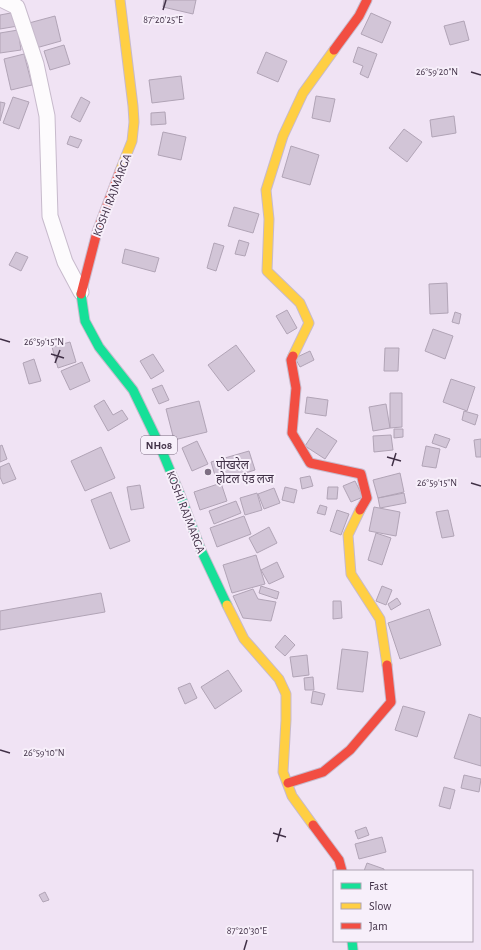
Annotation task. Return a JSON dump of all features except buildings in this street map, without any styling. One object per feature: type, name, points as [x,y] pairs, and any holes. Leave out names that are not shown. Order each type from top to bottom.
[{"type":"main road","name":"KOSHI RAJMARGA","points":[[120,0],[133,106],[134,122],[132,141],[97,232],[81,292],[85,321],[99,346],[133,390],[180,492],[201,550],[244,639],[279,679],[286,694],[284,772],[292,796],[339,860],[342,870]]},
{"type":"main road","points":[[288,783],[323,772],[350,750],[391,702],[388,661],[380,619],[351,574],[348,535],[367,498],[361,474],[310,463],[292,433],[296,388],[291,360],[309,323],[300,303],[266,271],[268,219],[266,190],[282,136],[303,93],[359,16],[367,0]]},
{"type":"street","points":[[3,0],[17,7],[36,64],[47,116],[50,216],[65,262],[81,292]]},
{"type":"traffic: fast","points":[[81,294],[85,321],[99,347],[133,390],[159,444],[201,550],[227,605]]},
{"type":"traffic: fast","points":[[352,942],[353,950]]},
{"type":"traffic: slow","points":[[120,0],[134,122],[132,141],[120,171]]},
{"type":"traffic: slow","points":[[293,356],[309,323],[300,303],[267,271],[269,219],[266,190],[283,136],[303,93],[334,50]]},
{"type":"traffic: slow","points":[[360,510],[348,535],[351,574],[380,619],[387,665]]},
{"type":"traffic: slow","points":[[227,605],[244,639],[279,679],[286,694],[283,772],[292,796],[313,825]]},
{"type":"traffic: jam","points":[[334,50],[359,16],[367,0]]},
{"type":"traffic: jam","points":[[81,294],[97,232],[120,171]]},
{"type":"traffic: jam","points":[[293,356],[291,360],[296,388],[292,433],[310,463],[361,474],[367,498],[360,510]]},
{"type":"traffic: jam","points":[[288,783],[323,772],[350,750],[391,702],[387,665]]},
{"type":"traffic: jam","points":[[313,825],[339,860],[342,870]]},
{"type":"place","name":"पोखरेल होटल एंड लज","points":[[208,472]]}]
